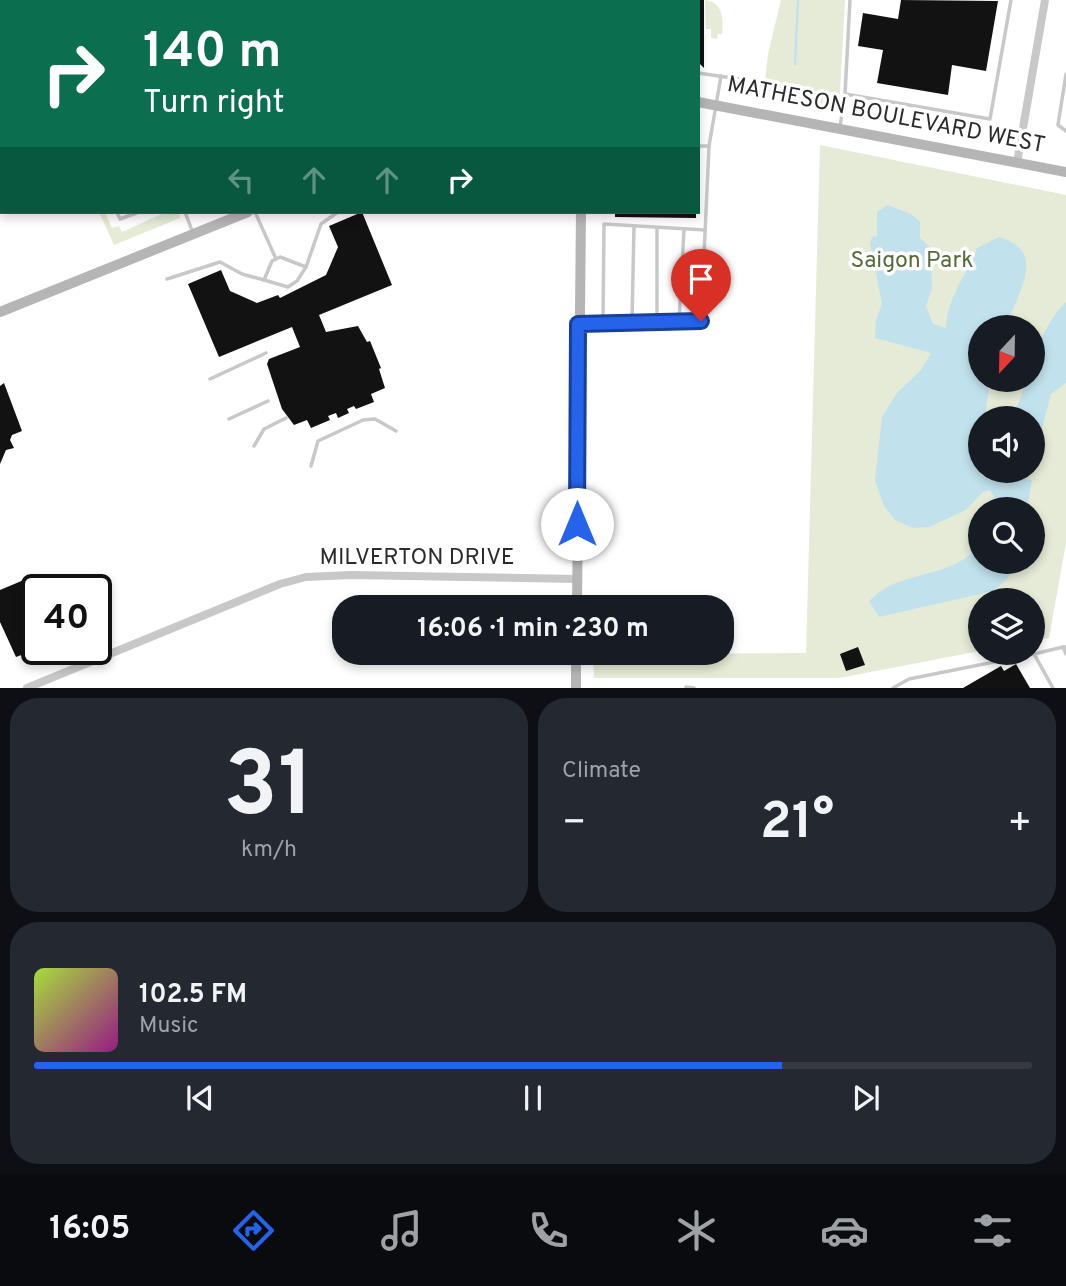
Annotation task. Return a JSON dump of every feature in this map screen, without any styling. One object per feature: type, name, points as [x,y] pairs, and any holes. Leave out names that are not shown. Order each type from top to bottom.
[{"type":"street","points":[[1017,163],[1045,0]]},
{"type":"street","name":"MATHESON BOULEVARD WEST","points":[[700,102],[1066,172]]},
{"type":"street","points":[[0,312],[243,214]]},
{"type":"street","points":[[577,595],[580,214]]},
{"type":"street","name":"MILVERTON DRIVE","points":[[26,688],[153,634],[306,577],[376,575],[577,579]]},
{"type":"street","points":[[576,665],[576,688]]},
{"type":"lane","points":[[840,127],[845,94],[850,0]]},
{"type":"lane","points":[[845,94],[990,119],[1011,0]]},
{"type":"lane","points":[[700,73],[746,80]]},
{"type":"lane","points":[[1066,74],[1059,125],[1066,131]]},
{"type":"lane","points":[[578,324],[701,321],[709,146],[722,76]]},
{"type":"lane","points":[[700,146],[709,146]]},
{"type":"lane","points":[[118,214],[120,219],[134,214]]},
{"type":"lane","points":[[186,214],[193,233]]},
{"type":"lane","points":[[256,214],[276,259]]},
{"type":"lane","points":[[167,279],[220,262],[242,274],[288,287],[297,281],[306,267],[321,224],[335,214]]},
{"type":"lane","points":[[603,323],[604,224],[705,230]]},
{"type":"lane","points":[[632,323],[634,226]]},
{"type":"lane","points":[[657,229],[657,322]]},
{"type":"lane","points":[[680,321],[684,230]]},
{"type":"lane","points":[[264,280],[267,269],[280,257],[306,267]]},
{"type":"lane","points":[[210,379],[266,353]]},
{"type":"lane","points":[[229,419],[268,401]]},
{"type":"lane","points":[[254,446],[264,429],[286,418]]},
{"type":"lane","points":[[311,467],[318,441],[363,420],[375,419],[397,431]]},
{"type":"lane","points":[[1045,651],[1064,647],[1066,654]]},
{"type":"lane","points":[[893,688],[909,678],[977,665]]},
{"type":"lane","points":[[1040,665],[1053,688]]},
{"type":"lane","points":[[686,687],[695,688]]},
{"type":"green space","points":[[705,0],[715,4],[721,12],[722,34],[718,34],[717,39],[711,38],[711,29],[706,29]]},
{"type":"green space","points":[[781,0],[845,0],[839,110],[764,90],[768,54]]},
{"type":"green space","name":"Saigon Park","points":[[820,145],[1066,195],[1066,543],[1049,638],[1045,639],[1045,588],[968,588],[968,653],[839,678],[594,678],[593,665],[734,665],[734,653],[806,653]]},
{"type":"green space","points":[[100,214],[106,214],[112,228],[119,226],[122,232],[162,214],[179,214],[180,218],[114,245]]},
{"type":"water","points":[[888,205],[911,214],[920,222],[920,238],[931,248],[932,289],[926,306],[933,324],[946,328],[953,297],[977,248],[999,237],[1014,243],[1023,252],[1025,274],[1011,315],[968,315],[968,392],[988,392],[987,406],[968,406],[968,483],[1031,483],[1029,497],[994,497],[990,490],[978,497],[968,497],[966,510],[929,527],[913,528],[895,520],[884,506],[875,480],[882,417],[897,393],[921,370],[931,353],[875,338],[876,320],[882,304],[870,243],[872,237],[877,236],[877,212]]},
{"type":"water","points":[[1066,302],[1066,383],[1051,394],[1045,417],[1045,406],[1018,406],[1022,392],[1045,392],[1045,333]]},
{"type":"water","points":[[968,556],[968,574],[1010,574],[996,588],[968,588],[968,597],[879,617],[869,601],[887,587]]},
{"type":"building","points":[[700,0],[704,0],[704,68],[700,64]]},
{"type":"building","points":[[901,0],[998,1],[986,71],[952,65],[948,95],[877,83],[883,50],[858,46],[863,13],[898,19]]},
{"type":"building","points":[[363,214],[392,285],[319,315],[326,332],[358,326],[367,342],[370,341],[381,368],[379,369],[385,388],[371,394],[374,402],[356,409],[354,406],[347,409],[349,413],[338,418],[336,413],[328,416],[330,420],[311,428],[307,420],[294,425],[282,409],[267,364],[269,359],[300,347],[292,327],[219,357],[188,284],[221,270],[230,291],[257,303],[278,295],[280,298],[326,275],[338,247],[329,226]]},
{"type":"building","points":[[615,214],[696,214],[696,218],[615,217]]},
{"type":"building","points":[[4,383],[22,431],[12,435],[10,440],[14,448],[6,450],[0,464],[0,386]]},
{"type":"building","points":[[21,581],[21,655],[16,657],[0,622],[0,590]]},
{"type":"building","points":[[858,647],[865,665],[846,671],[840,654]]},
{"type":"building","points":[[1017,665],[1030,688],[963,688],[1001,666],[1004,671]]},
{"type":"waterway","points":[[795,64],[798,0]]},
{"type":"route","points":[[577,524],[578,324],[701,321]]}]
